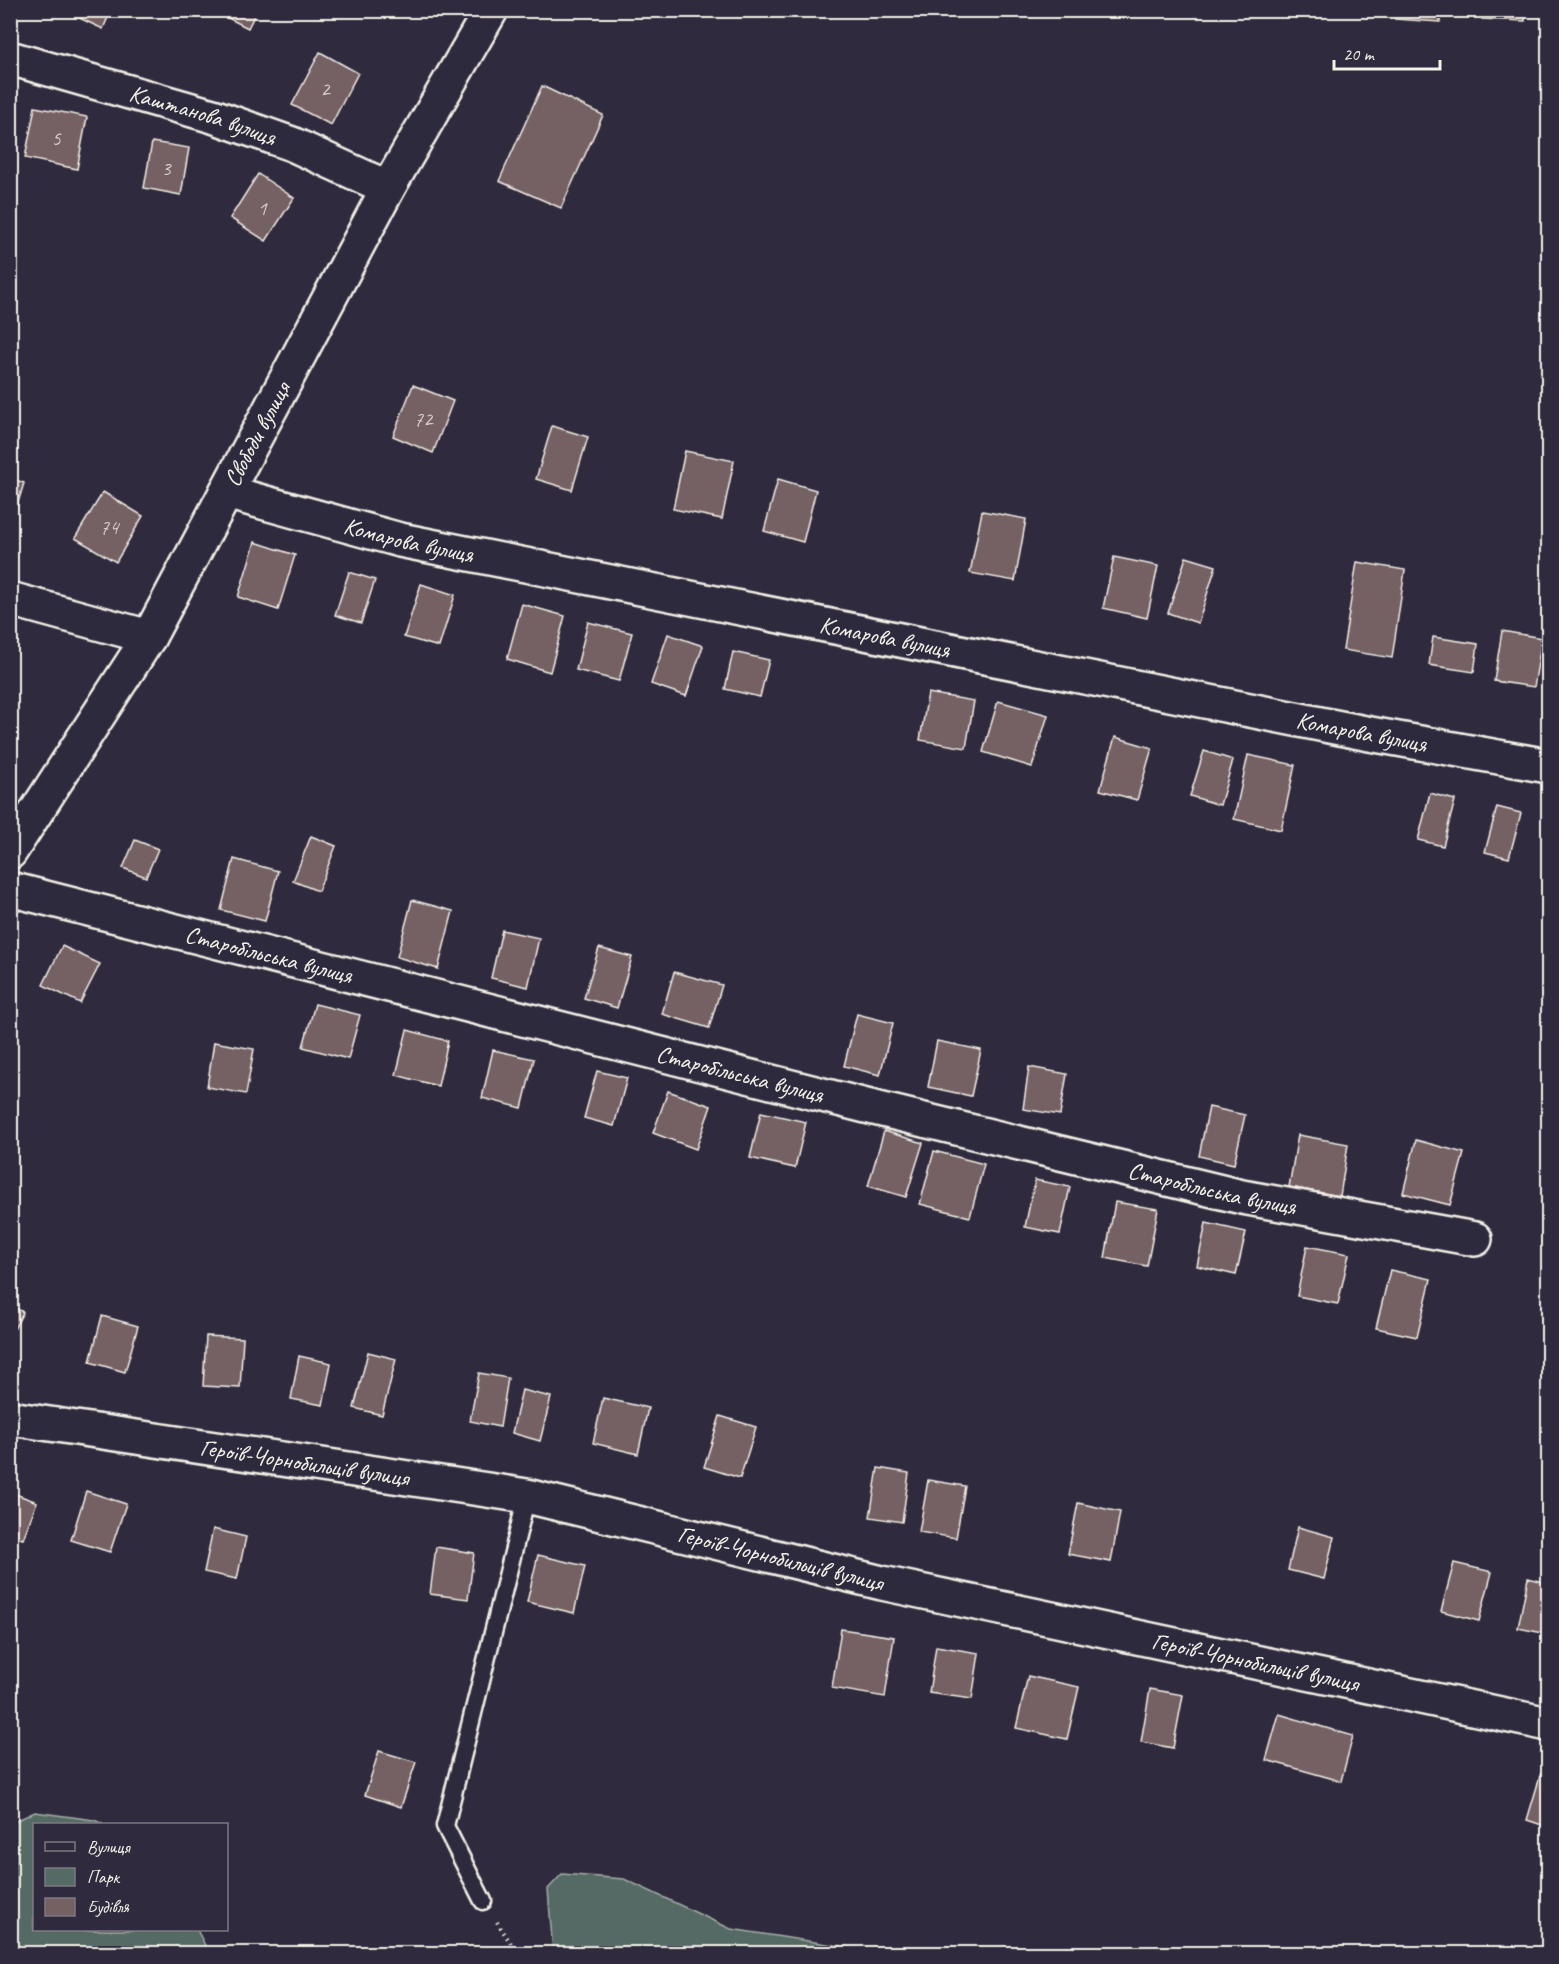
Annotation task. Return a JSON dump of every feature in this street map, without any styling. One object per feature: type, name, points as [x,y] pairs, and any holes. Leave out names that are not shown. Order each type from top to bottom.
[{"type":"street","name":"Свободи вулиця","points":[[10,852],[149,637],[388,188],[491,10]]},
{"type":"street","name":"Каштанова вулиця","points":[[10,58],[213,116],[292,144],[388,188]]},
{"type":"street","name":"Комарова вулиця","points":[[226,492],[400,540],[1358,731],[1548,766]]},
{"type":"street","points":[[10,599],[149,637]]},
{"type":"street","name":"Старобільська вулиця","points":[[10,889],[843,1101],[1208,1189],[1474,1239]]},
{"type":"street","name":"Героїв-Чорнобильців вулиця","points":[[10,1418],[527,1496],[882,1583],[1548,1724]]},
{"type":"lane","points":[[483,1901],[445,1826],[527,1496]]},
{"type":"path","points":[[483,1901],[518,1953]]},
{"type":"green space","points":[[35,1812],[94,1820],[101,1823],[33,1823],[33,1931],[198,1931],[209,1953],[11,1953],[11,1823]]},
{"type":"green space","points":[[562,1874],[624,1879],[731,1929],[885,1953],[553,1953],[548,1889]]},
{"type":"building","points":[[62,10],[111,10],[103,29]]},
{"type":"building","points":[[212,10],[257,10],[248,28]]},
{"type":"building","points":[[1396,10],[1441,10],[1440,22],[1395,19]]},
{"type":"building","points":[[1483,10],[1525,10],[1525,21],[1482,19]]},
{"type":"building","points":[[320,52],[358,73],[331,125],[292,105]]},
{"type":"building","points":[[542,86],[603,115],[561,208],[499,181]]},
{"type":"building","points":[[35,107],[87,117],[77,169],[25,158]]},
{"type":"building","points":[[152,142],[189,148],[181,195],[144,188]]},
{"type":"building","points":[[258,174],[294,198],[266,241],[230,218]]},
{"type":"building","points":[[413,385],[453,401],[433,453],[393,436]]},
{"type":"building","points":[[552,426],[588,437],[572,490],[536,479]]},
{"type":"building","points":[[685,451],[734,461],[722,519],[673,509]]},
{"type":"building","points":[[10,478],[24,483],[10,529]]},
{"type":"building","points":[[778,479],[816,490],[803,542],[764,531]]},
{"type":"building","points":[[103,492],[143,516],[116,562],[75,538]]},
{"type":"building","points":[[982,511],[1026,519],[1015,581],[970,573]]},
{"type":"building","points":[[255,542],[295,555],[278,610],[238,597]]},
{"type":"building","points":[[1114,557],[1158,566],[1147,618],[1103,608]]},
{"type":"building","points":[[1186,557],[1216,566],[1198,623],[1168,613]]},
{"type":"building","points":[[1357,562],[1405,570],[1392,658],[1343,650]]},
{"type":"building","points":[[349,572],[375,580],[361,623],[335,615]]},
{"type":"building","points":[[421,584],[455,595],[439,647],[404,637]]},
{"type":"building","points":[[522,604],[565,616],[550,672],[507,659]]},
{"type":"building","points":[[588,622],[632,633],[619,681],[576,670]]},
{"type":"building","points":[[1502,631],[1542,638],[1534,687],[1494,681]]},
{"type":"building","points":[[668,634],[703,646],[686,696],[651,684]]},
{"type":"building","points":[[1433,637],[1478,644],[1474,672],[1429,665]]},
{"type":"building","points":[[733,652],[769,660],[760,697],[725,689]]},
{"type":"building","points":[[928,693],[974,701],[966,748],[920,740]]},
{"type":"building","points":[[998,701],[1048,715],[1032,767],[983,752]]},
{"type":"building","points":[[1115,737],[1152,748],[1137,800],[1100,790]]},
{"type":"building","points":[[1204,751],[1233,760],[1220,805],[1190,796]]},
{"type":"building","points":[[1248,755],[1295,765],[1281,830],[1234,819]]},
{"type":"building","points":[[1430,793],[1455,800],[1443,846],[1418,840]]},
{"type":"building","points":[[1497,807],[1521,813],[1509,858],[1485,852]]},
{"type":"building","points":[[311,836],[336,846],[318,891],[293,881]]},
{"type":"building","points":[[135,840],[158,849],[146,877],[123,868]]},
{"type":"building","points":[[234,859],[278,871],[265,921],[221,910]]},
{"type":"building","points":[[412,900],[453,911],[438,969],[397,957]]},
{"type":"building","points":[[502,930],[539,938],[528,987],[491,978]]},
{"type":"building","points":[[62,946],[100,964],[80,1003],[43,985]]},
{"type":"building","points":[[599,948],[632,957],[617,1008],[584,998]]},
{"type":"building","points":[[674,972],[722,985],[709,1028],[662,1014]]},
{"type":"building","points":[[315,1004],[360,1015],[348,1059],[303,1047]]},
{"type":"building","points":[[857,1014],[893,1023],[880,1075],[844,1066]]},
{"type":"building","points":[[407,1030],[448,1041],[438,1086],[396,1075]]},
{"type":"building","points":[[937,1041],[981,1050],[971,1096],[928,1087]]},
{"type":"building","points":[[214,1042],[254,1049],[246,1094],[207,1087]]},
{"type":"building","points":[[493,1050],[534,1059],[522,1108],[482,1098]]},
{"type":"building","points":[[1029,1067],[1067,1074],[1060,1115],[1023,1109]]},
{"type":"building","points":[[597,1071],[627,1078],[614,1126],[584,1118]]},
{"type":"building","points":[[668,1091],[711,1106],[696,1149],[653,1133]]},
{"type":"building","points":[[1209,1107],[1245,1115],[1234,1164],[1199,1156]]},
{"type":"building","points":[[761,1112],[806,1122],[795,1168],[750,1158]]},
{"type":"building","points":[[884,1131],[923,1143],[906,1197],[868,1186]]},
{"type":"building","points":[[1298,1135],[1348,1144],[1340,1196],[1289,1187]]},
{"type":"building","points":[[1416,1140],[1464,1153],[1450,1205],[1403,1193]]},
{"type":"building","points":[[934,1151],[984,1164],[970,1217],[920,1204]]},
{"type":"building","points":[[1035,1180],[1070,1187],[1060,1234],[1025,1227]]},
{"type":"building","points":[[1115,1202],[1158,1209],[1147,1266],[1105,1258]]},
{"type":"building","points":[[1206,1223],[1246,1232],[1236,1275],[1197,1266]]},
{"type":"building","points":[[1307,1246],[1349,1254],[1338,1304],[1297,1296]]},
{"type":"building","points":[[1390,1270],[1431,1279],[1417,1337],[1376,1328]]},
{"type":"building","points":[[10,1305],[23,1312],[10,1337]]},
{"type":"building","points":[[102,1316],[138,1326],[125,1372],[90,1362]]},
{"type":"building","points":[[206,1336],[243,1338],[240,1388],[203,1386]]},
{"type":"building","points":[[368,1352],[396,1359],[382,1415],[354,1408]]},
{"type":"building","points":[[299,1356],[331,1363],[323,1405],[291,1399]]},
{"type":"building","points":[[479,1373],[508,1378],[500,1427],[470,1421]]},
{"type":"building","points":[[522,1390],[551,1397],[540,1441],[512,1433]]},
{"type":"building","points":[[603,1398],[648,1408],[638,1454],[593,1443]]},
{"type":"building","points":[[720,1416],[756,1427],[740,1478],[704,1467]]},
{"type":"building","points":[[878,1468],[909,1473],[902,1522],[870,1517]]},
{"type":"building","points":[[928,1480],[965,1486],[956,1538],[919,1532]]},
{"type":"building","points":[[86,1491],[126,1504],[110,1552],[71,1540]]},
{"type":"building","points":[[10,1492],[37,1502],[23,1539],[10,1535]]},
{"type":"building","points":[[1078,1503],[1120,1512],[1111,1562],[1068,1554]]},
{"type":"building","points":[[1298,1527],[1334,1537],[1324,1579],[1288,1570]]},
{"type":"building","points":[[213,1529],[246,1537],[237,1579],[204,1572]]},
{"type":"building","points":[[436,1547],[474,1553],[468,1599],[430,1594]]},
{"type":"building","points":[[538,1555],[585,1566],[574,1613],[527,1602]]},
{"type":"building","points":[[1454,1563],[1492,1572],[1479,1621],[1441,1611]]},
{"type":"building","points":[[1528,1578],[1548,1583],[1548,1634],[1518,1628]]},
{"type":"building","points":[[841,1629],[894,1637],[885,1697],[832,1688]]},
{"type":"building","points":[[936,1646],[979,1653],[972,1699],[929,1693]]},
{"type":"building","points":[[1028,1676],[1079,1687],[1067,1739],[1016,1728]]},
{"type":"building","points":[[1150,1689],[1183,1695],[1173,1748],[1141,1742]]},
{"type":"building","points":[[1279,1714],[1353,1736],[1341,1781],[1266,1760]]},
{"type":"building","points":[[379,1751],[416,1762],[401,1807],[365,1795]]},
{"type":"building","points":[[1541,1773],[1548,1775],[1548,1827],[1527,1820]]}]
